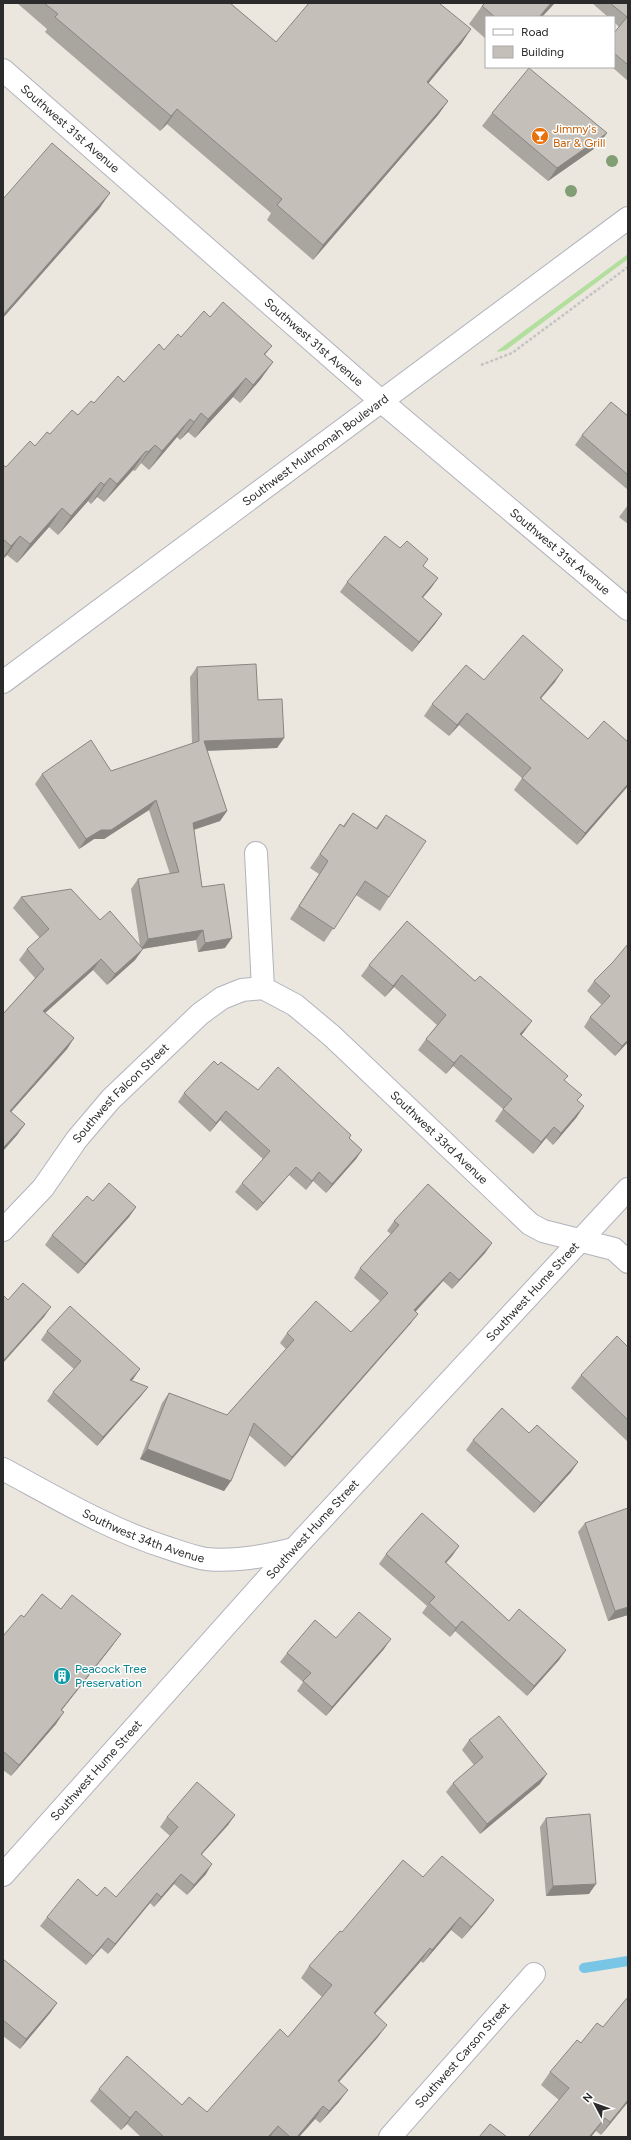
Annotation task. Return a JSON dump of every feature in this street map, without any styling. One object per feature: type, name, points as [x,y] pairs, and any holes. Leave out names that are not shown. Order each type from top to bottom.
[{"type":"street","name":"Southwest 31st Avenue","points":[[3,70],[381,401],[628,609]]},
{"type":"street","name":"Southwest Multnomah Boulevard","points":[[3,682],[628,218]]},
{"type":"street","points":[[256,853],[263,988]]},
{"type":"street","name":"Southwest Falcon Street","points":[[3,1230],[43,1188],[77,1139],[111,1099],[200,1014],[222,998],[242,990],[263,988]]},
{"type":"street","name":"Southwest 33rd Avenue","points":[[263,988],[294,1005],[332,1036],[530,1224],[543,1231],[614,1249],[628,1262]]},
{"type":"street","name":"Southwest Hume Street","points":[[3,1875],[294,1549],[628,1189]]},
{"type":"street","name":"Southwest 34th Avenue","points":[[3,1469],[106,1524],[142,1540],[182,1553],[206,1559],[229,1559],[262,1557],[294,1549]]},
{"type":"street","name":"Southwest Carson Street","points":[[390,2137],[534,1974]]},
{"type":"path","points":[[512,353],[628,267]]},
{"type":"green space","points":[[628,254],[628,259],[506,350],[497,351]]},
{"type":"building","points":[[44,3],[230,3],[276,42],[309,3],[439,3],[471,29],[427,82],[448,101],[323,245],[277,205],[282,199],[177,109],[171,116],[55,17],[58,14]]},
{"type":"building","points":[[485,3],[551,3],[540,16],[494,16],[482,6]]},
{"type":"building","points":[[610,3],[628,3],[628,65],[615,54],[615,32],[627,17]]},
{"type":"building","name":"Jimmy's Bar & Grill","points":[[529,68],[607,133],[557,168],[492,113]]},
{"type":"building","points":[[52,143],[110,193],[3,315],[3,199]]},
{"type":"building","points":[[223,302],[272,346],[264,354],[273,362],[253,385],[246,378],[208,419],[201,413],[194,422],[190,419],[162,451],[155,445],[148,452],[146,451],[117,484],[110,478],[104,485],[101,482],[71,516],[62,508],[30,544],[20,536],[11,546],[3,539],[3,465],[6,467],[30,441],[35,446],[47,432],[50,434],[72,410],[78,415],[91,401],[94,403],[118,376],[124,382],[159,344],[164,350],[178,334],[181,337],[204,311],[210,317]]},
{"type":"building","points":[[611,402],[628,416],[628,475],[582,435]]},
{"type":"building","points":[[385,536],[400,548],[407,541],[428,559],[423,566],[438,578],[422,597],[442,614],[419,642],[347,582]]},
{"type":"building","points":[[523,635],[563,670],[540,698],[588,739],[604,721],[628,742],[628,784],[585,833],[522,778],[531,768],[467,713],[457,725],[432,704],[466,665],[484,680]]},
{"type":"building","points":[[256,664],[258,700],[282,699],[284,738],[204,741],[227,811],[193,823],[202,887],[224,884],[232,938],[205,943],[203,930],[148,939],[138,879],[179,872],[156,800],[111,830],[101,830],[86,839],[42,774],[91,740],[111,771],[199,741],[197,667]]},
{"type":"building","points":[[353,813],[377,829],[386,815],[426,841],[389,897],[365,881],[334,929],[299,906],[328,861],[320,854],[340,824],[344,827]]},
{"type":"building","points":[[71,889],[100,920],[110,911],[143,949],[115,974],[101,959],[43,1011],[74,1038],[10,1111],[25,1124],[3,1148],[3,1014],[44,969],[27,949],[49,929],[21,897]]},
{"type":"building","points":[[407,921],[475,981],[480,976],[532,1021],[520,1034],[568,1076],[564,1080],[582,1095],[577,1100],[584,1106],[561,1133],[554,1127],[541,1142],[503,1109],[512,1099],[461,1055],[454,1063],[426,1039],[446,1015],[402,975],[393,986],[369,965]]},
{"type":"building","points":[[628,944],[628,1040],[622,1046],[590,1017],[610,996],[594,981]]},
{"type":"building","points":[[214,1061],[218,1065],[221,1062],[258,1090],[278,1067],[351,1135],[349,1138],[362,1150],[332,1184],[319,1172],[312,1181],[296,1167],[263,1203],[242,1183],[270,1151],[226,1111],[216,1123],[184,1093]]},
{"type":"building","points":[[109,1183],[136,1207],[85,1264],[52,1235],[87,1196],[93,1201]]},
{"type":"building","points":[[428,1184],[492,1243],[459,1280],[450,1272],[414,1310],[418,1314],[292,1457],[254,1423],[231,1481],[147,1449],[169,1393],[227,1415],[294,1340],[287,1333],[316,1301],[351,1332],[388,1293],[360,1268],[399,1225],[394,1221]]},
{"type":"building","points":[[23,1283],[51,1307],[3,1361],[3,1295],[8,1300]]},
{"type":"building","points":[[70,1306],[140,1369],[130,1380],[148,1387],[103,1437],[53,1392],[81,1361],[47,1331]]},
{"type":"building","points":[[617,1336],[628,1347],[628,1420],[581,1375]]},
{"type":"building","points":[[502,1408],[529,1433],[537,1425],[578,1462],[541,1503],[473,1440]]},
{"type":"building","points":[[628,1508],[628,1607],[615,1611],[585,1523]]},
{"type":"building","points":[[422,1513],[459,1546],[445,1562],[509,1621],[519,1609],[566,1650],[534,1686],[462,1621],[456,1628],[429,1603],[435,1597],[386,1554]]},
{"type":"building","points":[[42,1594],[61,1609],[72,1595],[121,1634],[61,1710],[64,1712],[19,1765],[3,1751],[3,1636],[21,1615],[24,1617]]},
{"type":"building","points":[[359,1612],[391,1639],[332,1707],[303,1681],[311,1673],[287,1653],[315,1620],[336,1638]]},
{"type":"building","points":[[499,1716],[547,1774],[487,1824],[453,1783],[483,1757],[469,1740]]},
{"type":"building","points":[[197,1782],[235,1815],[201,1854],[212,1864],[194,1885],[181,1874],[161,1897],[157,1893],[115,1944],[108,1938],[93,1956],[47,1917],[78,1879],[97,1896],[105,1887],[116,1897],[178,1827],[167,1817]]},
{"type":"building","points":[[590,1814],[596,1884],[553,1886],[546,1818]]},
{"type":"building","points":[[442,1856],[494,1900],[471,1927],[460,1917],[432,1950],[430,1948],[374,2013],[387,2025],[338,2081],[348,2090],[329,2111],[323,2106],[297,2137],[290,2137],[278,2126],[268,2137],[164,2137],[136,2111],[130,2118],[99,2089],[127,2056],[182,2105],[189,2097],[207,2112],[280,2029],[288,2037],[332,1985],[309,1966],[340,1931],[342,1932],[403,1860],[423,1877]]},
{"type":"building","points":[[3,1959],[57,2003],[26,2039],[3,2020]]},
{"type":"building","points":[[627,1998],[628,2100],[610,2122],[605,2118],[589,2137],[528,2137],[569,2088],[550,2072],[577,2040],[581,2043],[597,2023],[603,2027]]},
{"type":"building","points":[[490,2124],[507,2137],[479,2137]]},
{"type":"waterway","points":[[584,1968],[628,1961]]},
{"type":"place","name":"Jimmy's Bar & Grill","points":[[540,136]]},
{"type":"place","name":"Peacock Tree Preservation","points":[[62,1676]]}]
